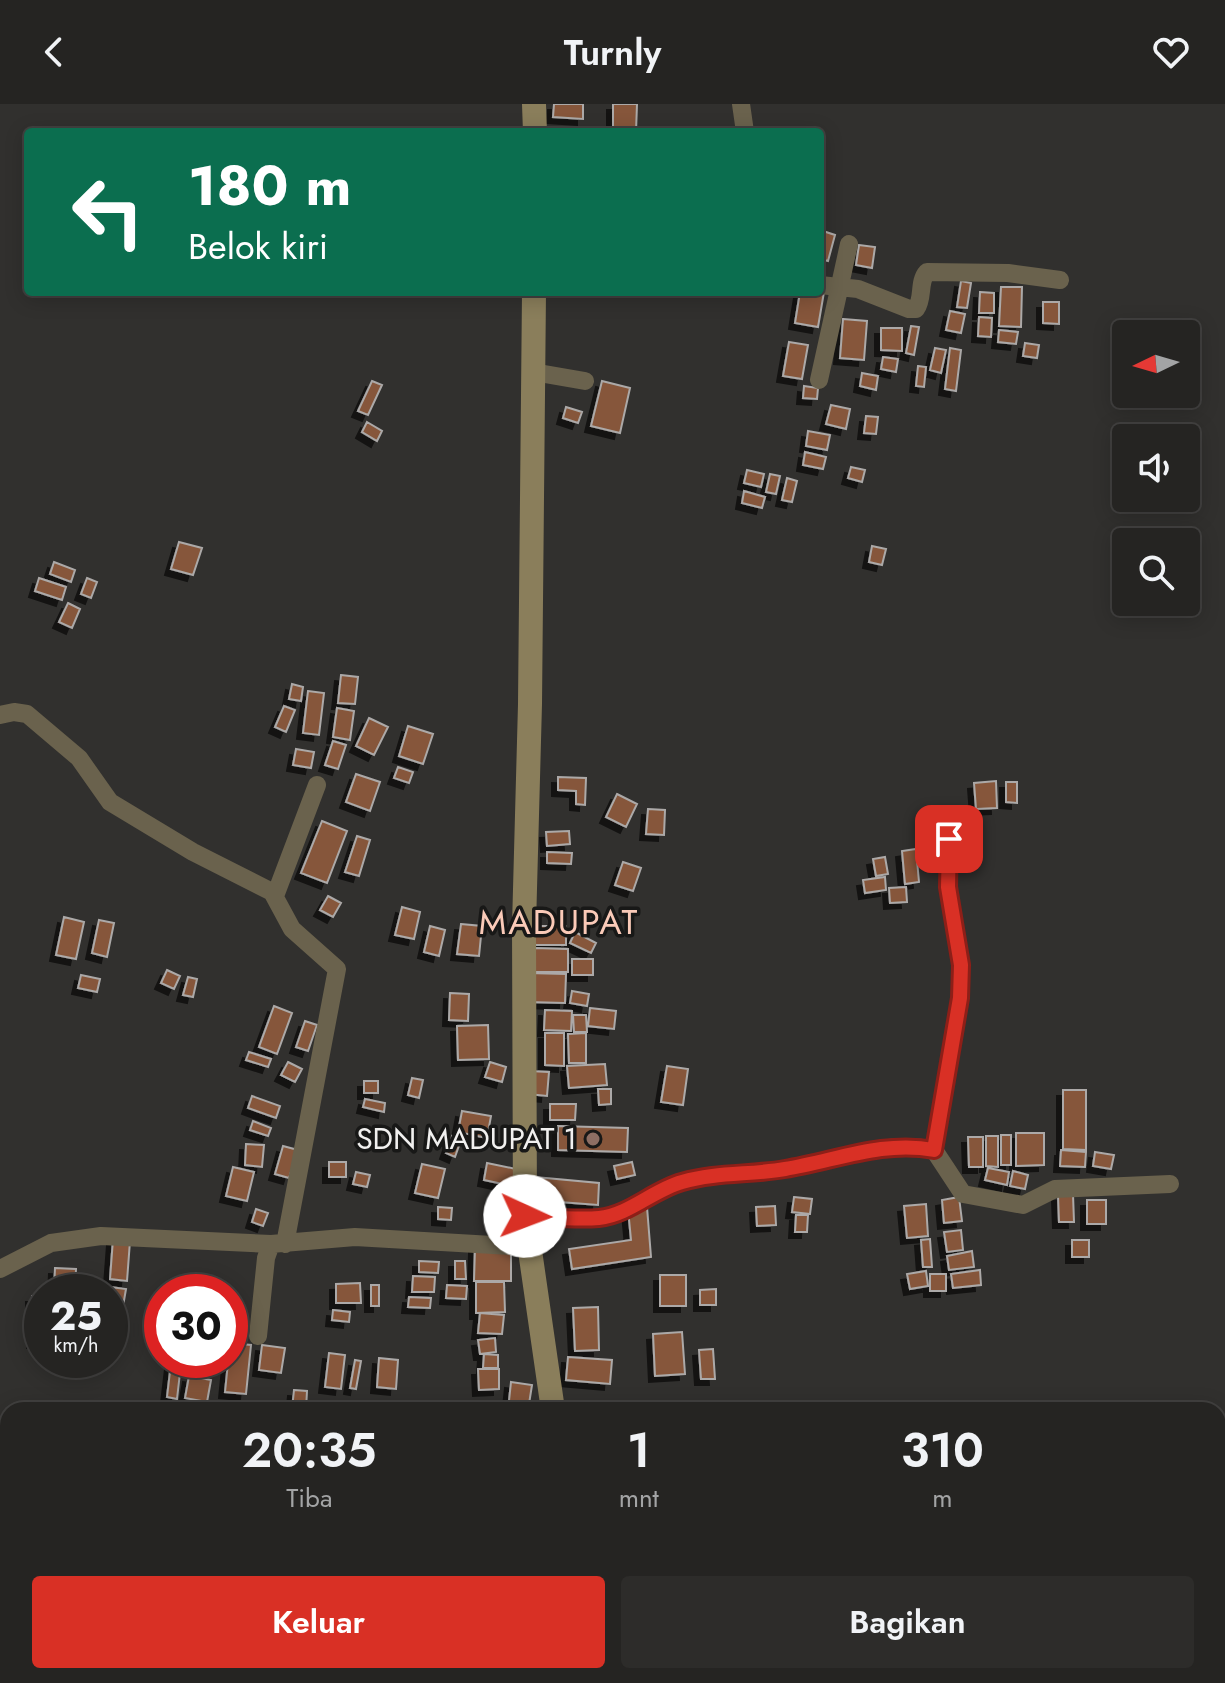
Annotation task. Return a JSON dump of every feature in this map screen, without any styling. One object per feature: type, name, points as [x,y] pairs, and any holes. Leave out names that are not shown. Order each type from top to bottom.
[{"type":"street","points":[[534,104],[535,128]]},
{"type":"street","points":[[741,104],[744,128]]},
{"type":"street","points":[[819,380],[829,286],[849,244]]},
{"type":"street","points":[[829,286],[858,289],[916,309],[920,303],[923,277],[927,272],[1008,273],[1060,280]]},
{"type":"street","points":[[534,296],[531,688],[524,926],[525,1216],[557,1402]]},
{"type":"street","points":[[533,372],[585,381]]},
{"type":"street","points":[[0,715],[27,714],[79,758],[110,802],[275,896],[292,929],[334,963],[338,976],[278,1244],[266,1258],[258,1336]]},
{"type":"street","points":[[275,896],[317,785]]},
{"type":"street","points":[[949,839],[948,887],[961,965],[960,998],[934,1150],[963,1194],[1014,1204],[1032,1203],[1055,1189],[1170,1184]]},
{"type":"street","points":[[525,1216],[600,1218],[618,1213],[679,1182],[706,1176],[783,1170],[883,1147],[913,1146],[934,1150]]},
{"type":"street","points":[[0,1269],[51,1243],[101,1236],[278,1244],[355,1237],[528,1247]]},
{"type":"building","points":[[554,104],[583,104],[583,119],[553,117]]},
{"type":"building","points":[[613,104],[637,104],[636,128],[613,128]]},
{"type":"building","points":[[824,231],[835,235],[828,261],[824,260]]},
{"type":"building","points":[[859,245],[875,247],[872,268],[856,265]]},
{"type":"building","points":[[961,281],[971,283],[967,308],[957,307]]},
{"type":"building","points":[[1001,287],[1022,287],[1021,327],[999,326]]},
{"type":"building","points":[[980,292],[994,293],[994,313],[979,313]]},
{"type":"building","points":[[799,296],[823,296],[818,327],[795,323]]},
{"type":"building","points":[[1043,302],[1059,302],[1059,324],[1043,323]]},
{"type":"building","points":[[950,311],[965,314],[961,333],[946,330]]},
{"type":"building","points":[[979,317],[992,318],[991,337],[978,336]]},
{"type":"building","points":[[843,319],[867,321],[864,360],[840,358]]},
{"type":"building","points":[[911,326],[919,327],[914,355],[906,353]]},
{"type":"building","points":[[881,328],[902,328],[902,351],[881,350]]},
{"type":"building","points":[[999,330],[1018,332],[1016,344],[998,342]]},
{"type":"building","points":[[789,342],[808,345],[802,379],[783,376]]},
{"type":"building","points":[[1025,343],[1039,345],[1037,358],[1023,356]]},
{"type":"building","points":[[935,348],[946,350],[941,373],[930,370]]},
{"type":"building","points":[[950,348],[961,350],[956,391],[945,389]]},
{"type":"building","points":[[883,357],[898,359],[896,372],[881,369]]},
{"type":"building","points":[[918,366],[926,367],[924,387],[916,386]]},
{"type":"building","points":[[862,373],[878,376],[876,390],[860,386]]},
{"type":"building","points":[[372,381],[382,385],[368,415],[358,411]]},
{"type":"building","points":[[602,381],[630,388],[620,433],[591,426]]},
{"type":"building","points":[[804,386],[818,388],[817,399],[803,398]]},
{"type":"building","points":[[831,405],[850,409],[846,429],[826,424]]},
{"type":"building","points":[[566,407],[582,412],[578,423],[563,418]]},
{"type":"building","points":[[866,416],[878,417],[876,434],[864,433]]},
{"type":"building","points":[[367,422],[382,431],[377,441],[362,432]]},
{"type":"building","points":[[808,431],[830,435],[827,450],[806,446]]},
{"type":"building","points":[[805,452],[826,457],[823,469],[803,465]]},
{"type":"building","points":[[851,467],[865,470],[862,482],[848,478]]},
{"type":"building","points":[[747,470],[764,474],[761,487],[744,483]]},
{"type":"building","points":[[770,474],[780,476],[776,494],[766,492]]},
{"type":"building","points":[[787,478],[797,481],[792,502],[782,500]]},
{"type":"building","points":[[744,491],[765,497],[762,508],[742,503]]},
{"type":"building","points":[[179,542],[202,548],[193,575],[171,569]]},
{"type":"building","points":[[872,546],[886,549],[882,565],[869,562]]},
{"type":"building","points":[[54,562],[75,570],[71,582],[50,574]]},
{"type":"building","points":[[39,578],[66,587],[62,600],[35,591]]},
{"type":"building","points":[[87,578],[97,582],[91,598],[81,594]]},
{"type":"building","points":[[68,603],[80,609],[72,628],[59,622]]},
{"type":"building","points":[[341,675],[358,677],[355,704],[338,703]]},
{"type":"building","points":[[292,684],[303,687],[301,701],[289,699]]},
{"type":"building","points":[[308,691],[324,693],[319,735],[303,733]]},
{"type":"building","points":[[284,706],[295,710],[286,732],[275,727]]},
{"type":"building","points":[[337,708],[354,711],[350,740],[333,737]]},
{"type":"building","points":[[369,718],[388,727],[374,755],[356,746]]},
{"type":"building","points":[[408,726],[433,734],[423,764],[399,756]]},
{"type":"building","points":[[333,741],[346,745],[338,769],[325,765]]},
{"type":"building","points":[[296,749],[314,752],[311,768],[293,765]]},
{"type":"building","points":[[398,767],[413,772],[409,783],[394,778]]},
{"type":"building","points":[[356,774],[380,782],[370,811],[346,802]]},
{"type":"building","points":[[558,777],[586,778],[585,805],[576,804],[576,791],[558,790]]},
{"type":"building","points":[[996,781],[997,808],[976,809],[974,783]]},
{"type":"building","points":[[1006,782],[1017,782],[1017,803],[1006,802]]},
{"type":"building","points":[[617,794],[637,804],[626,827],[606,817]]},
{"type":"building","points":[[962,807],[964,816],[946,818],[944,809]]},
{"type":"building","points":[[648,809],[665,810],[664,835],[646,834]]},
{"type":"building","points":[[322,821],[347,831],[327,883],[301,873]]},
{"type":"building","points":[[569,831],[570,844],[547,846],[546,832]]},
{"type":"building","points":[[357,836],[370,840],[359,876],[345,872]]},
{"type":"building","points":[[916,849],[919,882],[905,884],[902,851]]},
{"type":"building","points":[[547,852],[572,853],[571,864],[547,863]]},
{"type":"building","points":[[885,857],[888,874],[876,876],[873,859]]},
{"type":"building","points":[[623,862],[641,868],[633,891],[615,885]]},
{"type":"building","points":[[885,877],[886,890],[865,893],[863,880]]},
{"type":"building","points":[[906,887],[907,902],[890,903],[889,888]]},
{"type":"building","points":[[328,896],[341,903],[333,917],[320,910]]},
{"type":"building","points":[[402,907],[420,912],[414,939],[395,935]]},
{"type":"building","points":[[64,917],[84,922],[76,959],[56,955]]},
{"type":"building","points":[[99,920],[114,923],[107,957],[92,953]]},
{"type":"building","points":[[461,924],[482,926],[479,956],[457,954]]},
{"type":"building","points":[[430,926],[445,930],[439,956],[424,952]]},
{"type":"building","points":[[535,926],[566,926],[566,945],[535,945]]},
{"type":"building","points":[[575,932],[596,943],[591,953],[570,943]]},
{"type":"building","points":[[534,948],[568,949],[568,972],[534,972]]},
{"type":"building","points":[[572,959],[593,959],[593,975],[572,975]]},
{"type":"building","points":[[167,970],[180,976],[174,989],[161,983]]},
{"type":"building","points":[[528,973],[566,974],[565,1003],[527,1002]]},
{"type":"building","points":[[81,975],[100,979],[97,992],[78,988]]},
{"type":"building","points":[[188,977],[197,979],[193,997],[183,995]]},
{"type":"building","points":[[572,991],[589,994],[587,1006],[570,1003]]},
{"type":"building","points":[[450,993],[469,994],[468,1021],[449,1020]]},
{"type":"building","points":[[274,1006],[292,1013],[277,1054],[259,1047]]},
{"type":"building","points":[[590,1008],[616,1011],[614,1029],[588,1026]]},
{"type":"building","points":[[545,1010],[572,1011],[571,1031],[544,1030]]},
{"type":"building","points":[[573,1015],[586,1015],[587,1032],[574,1032]]},
{"type":"building","points":[[305,1021],[317,1025],[308,1051],[296,1047]]},
{"type":"building","points":[[488,1025],[489,1059],[458,1060],[457,1026]]},
{"type":"building","points":[[545,1033],[564,1033],[564,1066],[545,1065]]},
{"type":"building","points":[[586,1033],[586,1063],[569,1063],[568,1034]]},
{"type":"building","points":[[249,1052],[271,1059],[268,1067],[246,1060]]},
{"type":"building","points":[[288,1062],[302,1069],[295,1082],[281,1075]]},
{"type":"building","points":[[490,1062],[506,1067],[502,1082],[485,1077]]},
{"type":"building","points":[[605,1064],[607,1085],[569,1088],[567,1066]]},
{"type":"building","points":[[667,1066],[688,1069],[683,1105],[661,1102]]},
{"type":"building","points":[[529,1071],[549,1072],[547,1096],[528,1094]]},
{"type":"building","points":[[412,1078],[423,1080],[419,1098],[408,1095]]},
{"type":"building","points":[[364,1081],[378,1081],[378,1093],[364,1093]]},
{"type":"building","points":[[598,1089],[611,1089],[611,1104],[599,1105]]},
{"type":"building","points":[[1063,1090],[1086,1090],[1086,1150],[1063,1149]]},
{"type":"building","points":[[252,1096],[280,1106],[276,1118],[248,1108]]},
{"type":"building","points":[[365,1099],[385,1103],[384,1112],[363,1107]]},
{"type":"building","points":[[550,1104],[576,1104],[575,1120],[550,1120]]},
{"type":"building","points":[[462,1111],[491,1116],[487,1138],[458,1132]]},
{"type":"building","points":[[253,1121],[271,1128],[268,1136],[250,1130]]},
{"type":"building","name":"SDN MADUPAT 1","points":[[558,1126],[628,1128],[627,1152],[558,1150]]},
{"type":"building","points":[[1016,1133],[1044,1133],[1044,1165],[1016,1166]]},
{"type":"building","points":[[1001,1135],[1011,1135],[1011,1165],[1001,1165]]},
{"type":"building","points":[[452,1136],[461,1140],[455,1157],[446,1153]]},
{"type":"building","points":[[986,1136],[998,1136],[998,1167],[986,1166]]},
{"type":"building","points":[[968,1137],[983,1137],[983,1167],[969,1167]]},
{"type":"building","points":[[246,1144],[264,1145],[262,1167],[245,1165]]},
{"type":"building","points":[[283,1146],[298,1150],[289,1178],[275,1174]]},
{"type":"building","points":[[1061,1150],[1086,1152],[1085,1167],[1060,1166]]},
{"type":"building","points":[[1095,1152],[1114,1155],[1111,1169],[1093,1166]]},
{"type":"building","points":[[329,1162],[346,1162],[346,1177],[329,1177]]},
{"type":"building","name":"SDN MADUPAT 1","points":[[632,1162],[635,1175],[617,1179],[614,1166]]},
{"type":"building","points":[[487,1163],[516,1169],[512,1186],[484,1180]]},
{"type":"building","points":[[422,1164],[445,1169],[438,1198],[415,1193]]},
{"type":"building","points":[[233,1167],[254,1172],[247,1201],[226,1196]]},
{"type":"building","points":[[988,1168],[1009,1172],[1007,1185],[985,1180]]},
{"type":"building","points":[[1013,1171],[1028,1175],[1025,1189],[1010,1186]]},
{"type":"building","points":[[356,1172],[370,1175],[367,1187],[353,1184]]},
{"type":"building","name":"SDN MADUPAT 1","points":[[535,1177],[599,1183],[598,1205],[534,1200]]},
{"type":"building","points":[[1073,1194],[1074,1222],[1059,1222],[1058,1195]]},
{"type":"building","points":[[794,1197],[812,1199],[810,1214],[792,1212]]},
{"type":"building","points":[[959,1197],[962,1221],[944,1223],[942,1200]]},
{"type":"building","points":[[1087,1200],[1106,1200],[1106,1224],[1087,1224]]},
{"type":"building","points":[[926,1204],[928,1236],[907,1238],[904,1206]]},
{"type":"building","points":[[775,1206],[776,1225],[757,1226],[756,1207]]},
{"type":"building","points":[[438,1207],[452,1208],[451,1220],[438,1219]]},
{"type":"building","points":[[647,1207],[651,1257],[572,1269],[569,1249],[631,1240],[628,1209]]},
{"type":"building","points":[[256,1209],[268,1213],[263,1226],[252,1222]]},
{"type":"building","points":[[796,1215],[808,1215],[807,1232],[795,1232]]},
{"type":"building","points":[[961,1230],[963,1250],[947,1252],[944,1232]]},
{"type":"building","points":[[113,1239],[130,1241],[128,1274],[110,1274]]},
{"type":"building","points":[[930,1239],[932,1267],[923,1267],[921,1240]]},
{"type":"building","points":[[1072,1240],[1089,1240],[1089,1257],[1072,1257]]},
{"type":"building","points":[[475,1247],[511,1248],[511,1281],[474,1281]]},
{"type":"building","points":[[972,1251],[974,1267],[949,1270],[947,1256]]},
{"type":"building","points":[[419,1261],[439,1262],[438,1273],[419,1272]]},
{"type":"building","points":[[455,1261],[465,1261],[466,1279],[455,1279]]},
{"type":"building","points":[[55,1268],[76,1269],[76,1274],[55,1274]]},
{"type":"building","points":[[980,1270],[981,1285],[953,1288],[951,1274]]},
{"type":"building","points":[[926,1271],[928,1286],[910,1289],[907,1274]]},
{"type":"building","points":[[930,1274],[946,1274],[946,1291],[930,1291]]},
{"type":"building","points":[[660,1275],[686,1275],[686,1306],[660,1306]]},
{"type":"building","points":[[413,1276],[435,1277],[434,1292],[412,1292]]},
{"type":"building","points":[[476,1282],[504,1282],[505,1312],[476,1313]]},
{"type":"building","points":[[360,1283],[361,1303],[336,1303],[336,1284]]},
{"type":"building","points":[[371,1285],[379,1285],[379,1306],[371,1306]]},
{"type":"building","points":[[447,1285],[467,1286],[466,1299],[446,1298]]},
{"type":"building","points":[[716,1289],[716,1305],[700,1305],[700,1290]]},
{"type":"building","points":[[409,1297],[431,1298],[430,1308],[408,1307]]},
{"type":"building","points":[[598,1307],[599,1350],[575,1351],[573,1308]]},
{"type":"building","points":[[333,1310],[350,1312],[349,1322],[332,1320]]},
{"type":"building","points":[[480,1313],[504,1315],[502,1334],[478,1333]]},
{"type":"building","points":[[682,1332],[685,1374],[655,1376],[653,1334]]},
{"type":"building","points":[[495,1338],[496,1352],[480,1354],[478,1340]]},
{"type":"building","points":[[248,1345],[251,1345],[248,1374]]},
{"type":"building","points":[[262,1345],[285,1348],[281,1373],[259,1370]]},
{"type":"building","points":[[713,1349],[715,1379],[701,1379],[699,1350]]},
{"type":"building","points":[[329,1353],[345,1355],[341,1389],[325,1387]]},
{"type":"building","points":[[484,1354],[498,1355],[498,1368],[483,1368]]},
{"type":"building","points":[[568,1357],[612,1360],[610,1384],[566,1380]]},
{"type":"building","points":[[379,1358],[398,1360],[396,1389],[377,1387]]},
{"type":"building","points":[[355,1360],[361,1361],[356,1389],[350,1388]]},
{"type":"building","points":[[478,1369],[499,1369],[499,1389],[479,1390]]},
{"type":"building","points":[[169,1378],[179,1378],[177,1399],[167,1397]]},
{"type":"building","points":[[189,1378],[211,1380],[207,1402],[185,1398]]},
{"type":"building","points":[[226,1378],[248,1378],[246,1394],[225,1392]]},
{"type":"building","points":[[511,1382],[532,1385],[529,1402],[509,1401]]},
{"type":"building","points":[[294,1390],[307,1391],[306,1402],[293,1402]]},
{"type":"place","name":"SDN MADUPAT 1","points":[[593,1139]]},
{"type":"district","name":"MADUPAT","points":[[559,922]]},
{"type":"route","points":[[525,1216],[600,1218],[618,1213],[679,1182],[706,1176],[783,1170],[883,1147],[913,1146],[934,1150],[960,998],[961,965],[948,887],[949,839]]}]
